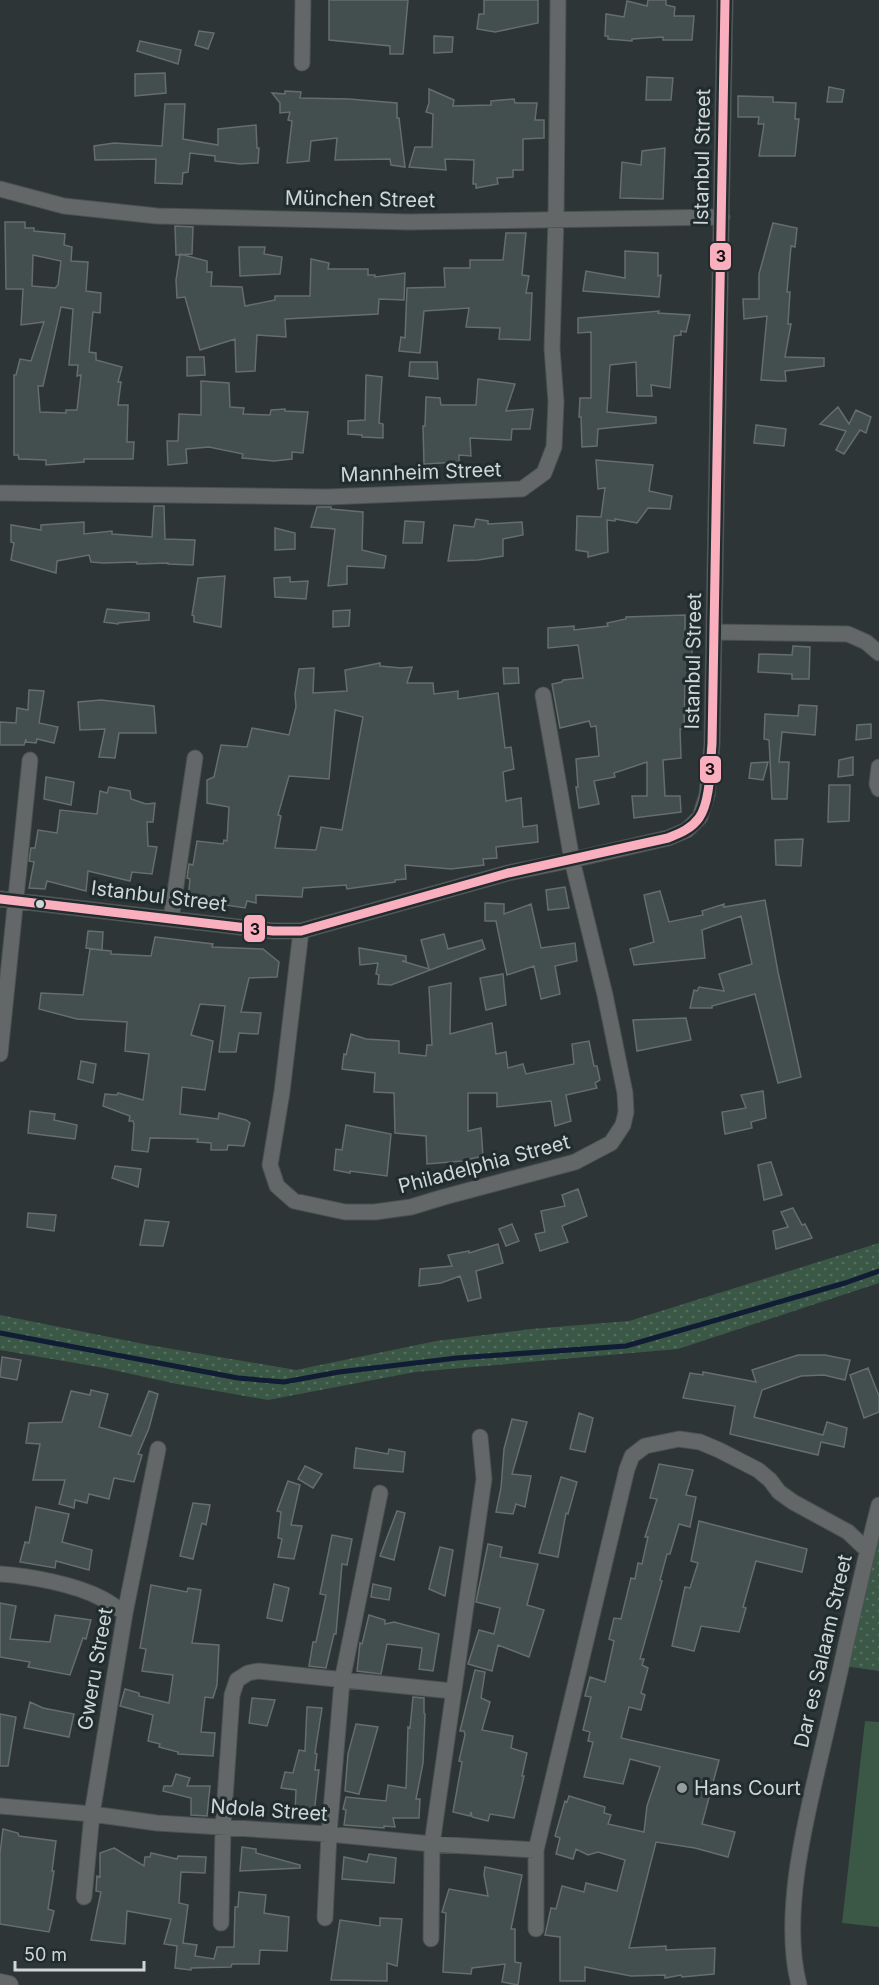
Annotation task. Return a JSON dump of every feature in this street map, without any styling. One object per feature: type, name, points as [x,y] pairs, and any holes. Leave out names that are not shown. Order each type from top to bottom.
[{"type":"street","points":[[302,63],[303,0]]},
{"type":"street","name":"Mannheim Street","points":[[0,493],[328,496],[522,489],[544,473],[554,447],[556,402],[552,348],[558,0]]},
{"type":"street","name":"Istanbul Street","points":[[7,899],[273,931],[301,931],[508,873],[668,838],[687,830],[700,817],[707,795],[711,754],[725,0]]},
{"type":"street","name":"München Street","points":[[0,189],[64,206],[157,216],[409,222],[722,217]]},
{"type":"street","points":[[714,632],[848,634],[866,642],[879,653]]},
{"type":"street","name":"Philadelphia Street","points":[[301,931],[282,1092],[270,1165],[277,1185],[294,1201],[345,1212],[375,1212],[411,1208],[575,1162],[611,1143],[623,1125],[626,1112],[625,1093],[605,995],[572,860],[543,695]]},
{"type":"street","points":[[171,919],[195,758]]},
{"type":"street","points":[[0,1054],[7,899],[30,760]]},
{"type":"street","points":[[879,767],[877,784],[879,789]]},
{"type":"street","points":[[431,1939],[432,1844],[484,1479],[480,1437]]},
{"type":"street","points":[[536,1929],[536,1850],[632,1456],[645,1446],[679,1439],[709,1446],[758,1470],[786,1497],[848,1532],[867,1550]]},
{"type":"street","name":"Gweru Street","points":[[84,1897],[92,1814],[125,1613],[158,1449]]},
{"type":"street","points":[[326,1918],[329,1834],[342,1681],[380,1493]]},
{"type":"street","name":"Dar es Salaam Street","points":[[799,1985],[792,1939],[797,1873],[867,1550],[879,1505]]},
{"type":"street","points":[[0,1574],[21,1575],[54,1582],[100,1598],[125,1613]]},
{"type":"street","points":[[221,1923],[223,1828],[232,1695],[237,1680],[248,1673],[258,1671],[452,1691]]},
{"type":"street","name":"Ndola Street","points":[[0,1806],[92,1814],[157,1823],[536,1850]]},
{"type":"street","points":[[0,1983],[9,1985]]},
{"type":"green space","points":[[879,1243],[879,1283],[678,1349],[415,1372],[268,1400],[0,1350],[0,1315],[149,1345],[296,1370],[436,1341],[531,1329],[629,1321]]},
{"type":"green space","points":[[879,1519],[879,1671],[844,1666]]},
{"type":"green space","points":[[865,1721],[879,1722],[879,1927],[842,1923]]},
{"type":"building","points":[[329,0],[408,0],[403,54],[390,54],[390,46],[329,40]]},
{"type":"building","points":[[484,0],[538,0],[538,23],[495,32],[477,29],[479,14],[484,14]]},
{"type":"building","points":[[648,0],[666,0],[666,5],[675,7],[674,16],[694,16],[692,40],[663,40],[663,37],[632,39],[632,41],[608,39],[608,36],[605,36],[606,14],[624,17],[627,1],[647,6]]},
{"type":"building","points":[[199,31],[214,33],[208,49],[195,45]]},
{"type":"building","points":[[434,36],[453,37],[452,52],[434,53]]},
{"type":"building","points":[[140,41],[181,50],[178,64],[137,51]]},
{"type":"building","points":[[165,73],[166,93],[135,96],[135,74]]},
{"type":"building","points":[[647,77],[673,78],[671,100],[646,100]]},
{"type":"building","points":[[829,87],[844,90],[842,102],[827,102]]},
{"type":"building","points":[[429,89],[454,100],[453,106],[491,105],[491,101],[514,99],[515,103],[537,103],[535,120],[544,120],[544,138],[523,139],[523,170],[513,170],[513,177],[497,178],[498,184],[476,188],[476,184],[473,184],[474,160],[445,159],[446,170],[409,167],[415,147],[432,147],[433,114],[426,112],[429,103]]},
{"type":"building","points":[[285,91],[301,92],[300,98],[397,103],[397,118],[399,118],[405,167],[391,165],[390,159],[335,160],[337,138],[311,141],[309,161],[287,163],[292,121],[288,120],[290,112],[280,113],[280,103],[272,93],[285,94]]},
{"type":"building","points":[[738,96],[773,97],[773,102],[796,103],[795,119],[799,119],[795,156],[759,156],[764,124],[758,124],[759,117],[738,117]]},
{"type":"building","points":[[165,104],[185,104],[183,139],[218,145],[218,129],[256,125],[258,163],[240,164],[215,161],[215,156],[190,153],[188,172],[183,173],[182,184],[155,183],[156,159],[95,160],[94,146],[114,143],[162,146]]},
{"type":"building","points":[[665,148],[663,199],[620,198],[622,162],[641,165],[642,151]]},
{"type":"building","points":[[5,222],[25,222],[25,228],[34,228],[34,231],[65,234],[64,245],[72,247],[71,261],[88,262],[86,291],[101,293],[100,313],[93,312],[89,352],[96,353],[96,360],[122,367],[118,382],[121,382],[118,405],[128,405],[127,442],[134,442],[133,459],[84,459],[84,462],[46,465],[46,460],[19,459],[18,455],[14,455],[14,375],[16,375],[20,359],[31,361],[44,322],[21,325],[23,289],[6,289]],"holes":[[[33,255],[61,261],[58,285],[55,288],[32,286]],[[61,307],[73,309],[69,365],[78,365],[77,376],[81,375],[77,410],[66,410],[66,413],[40,412],[38,386],[43,386]]]},
{"type":"building","points":[[773,223],[797,228],[795,247],[791,246],[787,292],[790,292],[788,324],[791,324],[785,357],[824,358],[824,366],[785,371],[786,381],[761,380],[767,316],[744,319],[743,299],[759,299],[759,274]]},
{"type":"building","points":[[175,226],[193,227],[192,254],[176,255]]},
{"type":"building","points":[[506,233],[526,233],[522,275],[529,276],[526,293],[532,293],[530,340],[499,339],[500,328],[466,327],[469,308],[424,311],[420,353],[399,351],[401,337],[405,338],[407,288],[445,287],[444,268],[470,268],[470,260],[503,260]]},
{"type":"building","points":[[239,247],[265,247],[264,254],[282,257],[280,274],[240,276]]},
{"type":"building","points":[[625,251],[658,253],[658,276],[661,275],[659,297],[583,291],[586,271],[625,278]]},
{"type":"building","points":[[180,254],[207,261],[207,272],[212,272],[211,286],[242,287],[245,306],[275,300],[275,296],[310,296],[311,259],[329,263],[328,269],[368,269],[368,275],[375,275],[375,277],[405,273],[404,300],[379,299],[378,314],[285,319],[286,337],[257,335],[255,371],[236,372],[235,339],[200,350],[185,297],[177,298],[176,280]]},
{"type":"building","points":[[659,311],[658,313],[690,315],[686,332],[681,331],[681,335],[674,336],[670,388],[651,385],[652,396],[637,396],[636,362],[610,365],[607,412],[656,417],[656,423],[598,429],[597,446],[582,447],[580,398],[591,398],[591,332],[578,333],[578,318]]},
{"type":"building","points":[[187,357],[204,357],[205,375],[187,376]]},
{"type":"building","points":[[410,362],[437,362],[438,379],[409,376]]},
{"type":"building","points":[[366,375],[382,377],[379,423],[383,424],[383,438],[348,434],[348,421],[365,420]]},
{"type":"building","points":[[478,379],[515,384],[506,411],[533,409],[530,429],[512,429],[511,440],[470,438],[471,456],[459,455],[459,462],[424,464],[423,426],[425,426],[426,397],[440,398],[441,405],[476,405]]},
{"type":"building","points":[[201,381],[229,383],[230,407],[244,408],[243,414],[270,415],[271,410],[285,409],[285,411],[308,412],[303,453],[292,452],[292,459],[274,461],[242,458],[243,454],[209,447],[186,449],[187,463],[168,465],[167,441],[178,441],[179,414],[201,415]]},
{"type":"building","points":[[838,407],[849,424],[856,410],[871,417],[866,433],[860,430],[844,454],[836,450],[846,431],[820,424]]},
{"type":"building","points":[[756,425],[786,429],[784,446],[754,443]]},
{"type":"building","points":[[596,460],[653,465],[649,491],[672,496],[670,509],[648,508],[637,523],[607,520],[608,552],[588,557],[588,552],[576,550],[577,516],[601,517],[605,488],[598,489]]},
{"type":"building","points":[[154,506],[164,506],[165,539],[195,540],[193,565],[91,562],[89,555],[57,561],[56,573],[11,560],[14,543],[11,542],[11,525],[41,530],[41,525],[84,522],[84,534],[112,531],[112,534],[152,537]]},
{"type":"building","points":[[317,507],[363,512],[362,550],[386,556],[384,568],[347,566],[347,584],[328,586],[335,529],[311,527]]},
{"type":"building","points":[[476,519],[488,521],[488,524],[522,522],[523,535],[503,539],[503,556],[448,561],[454,525],[474,527]]},
{"type":"building","points":[[405,521],[424,522],[422,543],[403,543]]},
{"type":"building","points":[[275,528],[295,533],[295,549],[275,550]]},
{"type":"building","points":[[225,576],[221,627],[194,622],[192,615],[198,578]]},
{"type":"building","points":[[290,577],[290,582],[308,581],[306,599],[275,597],[274,578]]},
{"type":"building","points":[[107,609],[149,613],[149,620],[118,624],[104,622]]},
{"type":"building","points":[[350,610],[349,626],[333,627],[333,611]]},
{"type":"building","points":[[685,615],[685,631],[691,631],[692,656],[695,656],[699,681],[685,683],[684,729],[680,729],[681,758],[663,760],[665,796],[680,796],[681,812],[634,818],[632,796],[647,796],[647,762],[614,773],[615,777],[594,781],[599,804],[579,808],[576,759],[599,756],[596,726],[591,727],[589,721],[560,728],[552,684],[563,680],[583,678],[578,645],[548,648],[548,628],[574,626],[574,630],[608,626],[607,623],[626,619],[626,617]]},
{"type":"building","points":[[793,646],[810,647],[809,679],[792,679],[792,674],[758,672],[759,654],[792,655]]},
{"type":"building","points":[[380,663],[380,666],[412,667],[407,683],[433,683],[434,694],[458,691],[458,699],[498,693],[505,748],[511,747],[514,769],[503,772],[506,801],[521,798],[523,827],[537,825],[538,842],[496,847],[497,858],[483,859],[484,865],[451,869],[405,865],[406,879],[395,880],[395,882],[347,889],[346,885],[303,888],[302,897],[256,895],[256,903],[247,901],[245,908],[188,899],[189,864],[193,865],[197,841],[223,844],[224,840],[227,841],[229,807],[207,803],[207,780],[214,777],[221,745],[247,747],[252,728],[289,735],[296,707],[295,694],[299,669],[314,668],[313,693],[347,691],[345,670]],"holes":[[[335,710],[363,717],[342,830],[321,827],[316,850],[275,848],[281,816],[278,815],[289,776],[329,779]]]},
{"type":"building","points":[[503,668],[518,668],[519,683],[504,684]]},
{"type":"building","points":[[29,690],[44,691],[39,723],[58,727],[54,743],[37,739],[36,743],[26,742],[26,739],[24,745],[0,745],[0,722],[16,723],[17,708],[28,710]]},
{"type":"building","points":[[101,700],[154,706],[156,733],[119,733],[115,758],[99,757],[105,729],[80,730],[78,702]]},
{"type":"building","points":[[799,705],[817,706],[815,735],[782,732],[779,762],[789,762],[787,799],[772,799],[769,740],[764,739],[765,714],[798,716]]},
{"type":"building","points":[[871,724],[871,738],[856,740],[857,725]]},
{"type":"building","points":[[853,757],[853,775],[838,777],[839,760]]},
{"type":"building","points":[[768,762],[763,780],[749,778],[751,763]]},
{"type":"building","points":[[46,777],[74,782],[71,805],[44,799]]},
{"type":"building","points":[[829,785],[850,785],[849,821],[828,822]]},
{"type":"building","points":[[109,787],[130,791],[131,799],[146,804],[155,803],[153,822],[147,822],[148,846],[157,847],[152,874],[132,872],[130,881],[88,871],[86,891],[47,881],[45,889],[29,888],[34,862],[29,861],[31,848],[35,848],[38,830],[57,833],[60,810],[97,814],[100,791],[107,793]]},
{"type":"building","points":[[803,839],[801,866],[776,865],[775,840]]},
{"type":"building","points":[[565,887],[569,908],[548,910],[546,890]]},
{"type":"building","points":[[660,891],[669,922],[703,915],[702,911],[724,904],[724,907],[765,900],[801,1077],[778,1083],[755,994],[712,1006],[712,1008],[690,1008],[694,990],[697,991],[699,987],[724,991],[719,974],[752,964],[741,916],[702,930],[705,958],[634,965],[630,949],[654,942],[644,895]]},
{"type":"building","points":[[485,903],[504,904],[504,914],[531,904],[541,948],[575,943],[577,961],[555,966],[560,994],[541,999],[534,966],[507,975],[496,921],[485,921]]},
{"type":"building","points":[[88,931],[103,932],[102,950],[86,948]]},
{"type":"building","points":[[444,934],[448,949],[482,940],[485,949],[391,985],[378,984],[379,975],[376,974],[378,963],[360,965],[359,948],[406,956],[406,961],[402,961],[429,969],[421,940]]},
{"type":"building","points":[[155,937],[213,944],[212,947],[263,949],[279,962],[277,977],[249,978],[241,1012],[261,1013],[258,1034],[239,1033],[236,1052],[219,1052],[225,1006],[200,1004],[191,1035],[213,1041],[205,1090],[182,1087],[180,1114],[218,1119],[219,1113],[246,1120],[250,1123],[244,1146],[228,1145],[227,1150],[211,1150],[211,1143],[197,1142],[198,1139],[150,1138],[148,1152],[132,1150],[133,1121],[129,1121],[130,1116],[103,1106],[105,1094],[117,1095],[118,1093],[143,1100],[149,1054],[125,1051],[127,1022],[77,1019],[39,1009],[41,993],[83,995],[90,949],[111,951],[111,954],[151,956]]},
{"type":"building","points":[[503,974],[506,1005],[486,1010],[480,978]]},
{"type":"building","points":[[451,983],[450,1034],[492,1023],[496,1054],[506,1052],[508,1068],[523,1064],[526,1074],[574,1064],[572,1044],[589,1041],[594,1066],[597,1066],[600,1080],[595,1083],[597,1088],[566,1095],[571,1121],[555,1126],[551,1101],[497,1107],[497,1093],[468,1093],[468,1131],[481,1128],[483,1156],[462,1161],[427,1164],[426,1136],[395,1133],[394,1093],[374,1092],[375,1073],[342,1069],[351,1034],[366,1039],[399,1041],[399,1053],[426,1056],[427,1045],[432,1045],[429,987]]},
{"type":"building","points":[[686,1018],[691,1040],[637,1051],[633,1020]]},
{"type":"building","points":[[81,1061],[96,1064],[93,1083],[78,1079]]},
{"type":"building","points":[[763,1091],[766,1118],[751,1122],[752,1128],[725,1134],[722,1112],[746,1108],[741,1095]]},
{"type":"building","points":[[30,1111],[55,1114],[54,1120],[77,1125],[75,1139],[28,1133]]},
{"type":"building","points":[[346,1125],[391,1134],[387,1176],[334,1170],[336,1149],[342,1150]]},
{"type":"building","points":[[771,1162],[782,1195],[764,1200],[758,1165]]},
{"type":"building","points":[[115,1166],[141,1169],[138,1187],[112,1178]]},
{"type":"building","points":[[578,1189],[587,1216],[562,1226],[568,1242],[540,1251],[535,1234],[545,1232],[541,1211],[565,1206],[562,1195]]},
{"type":"building","points":[[793,1208],[812,1238],[776,1249],[773,1231],[788,1227],[781,1212]]},
{"type":"building","points":[[28,1213],[56,1215],[54,1231],[27,1227]]},
{"type":"building","points":[[145,1220],[169,1222],[163,1246],[140,1245]]},
{"type":"building","points":[[512,1224],[519,1241],[506,1246],[499,1229]]},
{"type":"building","points":[[498,1244],[503,1263],[476,1271],[481,1298],[468,1301],[460,1276],[441,1283],[419,1286],[420,1269],[452,1266],[448,1255],[469,1251],[469,1253]]},
{"type":"building","points":[[798,1355],[825,1355],[850,1360],[845,1380],[824,1375],[801,1376],[762,1390],[754,1417],[823,1435],[827,1422],[847,1428],[844,1447],[821,1442],[818,1455],[730,1434],[735,1406],[683,1398],[690,1373],[703,1375],[703,1372],[756,1382],[752,1370]]},
{"type":"building","points":[[2,1357],[21,1360],[17,1380],[0,1377]]},
{"type":"building","points":[[868,1368],[879,1396],[879,1412],[864,1418],[850,1375]]},
{"type":"building","points":[[91,1390],[108,1394],[99,1427],[131,1436],[149,1391],[158,1394],[149,1428],[138,1454],[142,1455],[134,1482],[114,1478],[109,1499],[89,1494],[87,1503],[75,1500],[74,1508],[59,1504],[65,1480],[33,1480],[40,1444],[26,1443],[29,1423],[62,1422],[71,1391],[90,1395]]},
{"type":"building","points":[[579,1413],[593,1418],[585,1452],[570,1449]]},
{"type":"building","points":[[512,1419],[527,1422],[512,1474],[531,1476],[525,1507],[516,1504],[513,1514],[496,1512],[501,1488],[504,1449]]},
{"type":"building","points":[[356,1448],[388,1454],[389,1449],[405,1452],[403,1472],[354,1468]]},
{"type":"building","points":[[659,1464],[693,1470],[686,1495],[696,1497],[690,1527],[679,1524],[660,1580],[662,1581],[640,1659],[644,1659],[642,1665],[648,1668],[641,1693],[645,1695],[641,1710],[629,1707],[621,1738],[719,1760],[702,1824],[735,1832],[728,1857],[695,1848],[656,1842],[629,1948],[666,1946],[666,1950],[715,1948],[714,1974],[665,1978],[665,1975],[631,1976],[585,1967],[585,1981],[560,1981],[560,1937],[545,1935],[551,1908],[556,1909],[562,1886],[584,1892],[586,1883],[617,1891],[625,1860],[598,1852],[588,1855],[576,1849],[573,1859],[556,1854],[560,1838],[555,1836],[565,1801],[567,1802],[569,1796],[605,1807],[604,1813],[611,1815],[608,1824],[644,1832],[647,1806],[660,1767],[630,1759],[623,1784],[584,1777],[593,1742],[588,1741],[590,1732],[583,1730],[591,1697],[585,1696],[590,1677],[605,1682],[614,1641],[609,1639],[614,1618],[621,1619],[631,1578],[635,1579],[638,1563],[642,1564],[648,1537],[645,1537],[657,1499],[650,1498]]},
{"type":"building","points":[[305,1466],[322,1474],[313,1488],[298,1479]]},
{"type":"building","points":[[561,1477],[577,1482],[568,1514],[566,1513],[558,1557],[539,1553]]},
{"type":"building","points":[[288,1481],[300,1485],[291,1525],[302,1526],[294,1559],[278,1557],[282,1539],[278,1538],[281,1512],[277,1511]]},
{"type":"building","points":[[193,1503],[210,1505],[206,1525],[202,1523],[193,1559],[180,1556]]},
{"type":"building","points":[[36,1507],[69,1514],[62,1542],[92,1550],[89,1570],[56,1561],[55,1568],[20,1562],[25,1542],[29,1543]]},
{"type":"building","points":[[397,1511],[405,1513],[394,1560],[380,1556]]},
{"type":"building","points":[[699,1521],[807,1549],[802,1572],[756,1561],[743,1607],[746,1608],[739,1632],[701,1626],[694,1651],[672,1646],[685,1587],[690,1588],[698,1563],[691,1561]]},
{"type":"building","points":[[332,1535],[352,1539],[347,1565],[342,1564],[336,1634],[334,1634],[326,1668],[309,1666],[326,1595],[320,1594]]},
{"type":"building","points":[[488,1544],[502,1547],[500,1557],[538,1564],[527,1605],[544,1610],[529,1657],[498,1645],[492,1671],[468,1664],[479,1630],[494,1634],[500,1608],[476,1602]]},
{"type":"building","points":[[440,1547],[453,1550],[445,1596],[429,1589]]},
{"type":"building","points":[[274,1584],[289,1588],[282,1621],[267,1618]]},
{"type":"building","points":[[373,1584],[391,1588],[389,1600],[371,1597]]},
{"type":"building","points":[[151,1585],[187,1592],[188,1588],[201,1590],[192,1643],[219,1645],[217,1685],[213,1698],[205,1697],[201,1732],[215,1733],[213,1756],[178,1754],[178,1752],[159,1747],[160,1744],[148,1741],[153,1715],[120,1706],[125,1689],[139,1693],[139,1696],[169,1703],[173,1675],[142,1671],[146,1649],[140,1648]]},
{"type":"building","points":[[0,1603],[16,1606],[10,1639],[50,1642],[55,1615],[91,1620],[86,1639],[83,1638],[70,1675],[28,1667],[30,1662],[0,1657]]},
{"type":"building","points":[[369,1615],[385,1620],[385,1624],[394,1622],[439,1634],[433,1671],[419,1669],[422,1648],[387,1644],[381,1674],[357,1671],[360,1643],[362,1644]]},
{"type":"building","points":[[475,1670],[485,1672],[481,1698],[490,1702],[482,1730],[513,1736],[511,1748],[527,1753],[514,1818],[490,1814],[488,1821],[472,1817],[471,1812],[470,1816],[453,1812],[462,1762],[459,1761],[465,1735],[464,1731],[460,1731]]},
{"type":"building","points":[[413,1697],[424,1698],[425,1714],[423,1763],[416,1799],[420,1799],[419,1818],[393,1818],[395,1827],[344,1825],[346,1810],[343,1809],[346,1797],[386,1801],[388,1785],[406,1788],[408,1727],[410,1728]]},
{"type":"building","points":[[252,1698],[275,1700],[267,1726],[249,1723]]},
{"type":"building","points":[[30,1702],[43,1708],[74,1714],[69,1737],[24,1728]]},
{"type":"building","points":[[307,1707],[322,1708],[315,1753],[317,1754],[315,1770],[319,1770],[314,1814],[295,1812],[296,1790],[281,1788],[285,1772],[293,1773],[299,1750],[305,1751]]},
{"type":"building","points":[[0,1714],[16,1717],[8,1766],[0,1766]]},
{"type":"building","points":[[356,1724],[378,1727],[359,1794],[345,1791],[348,1754]]},
{"type":"building","points":[[176,1774],[190,1778],[187,1786],[210,1786],[207,1816],[191,1815],[191,1798],[163,1791],[164,1786],[172,1786]]},
{"type":"building","points":[[3,1829],[18,1833],[19,1836],[56,1841],[48,1909],[54,1911],[49,1932],[0,1924],[0,1853]]},
{"type":"building","points":[[242,1847],[256,1849],[256,1853],[300,1865],[300,1868],[240,1871]]},
{"type":"building","points":[[114,1848],[144,1866],[145,1857],[150,1857],[151,1853],[177,1859],[178,1856],[206,1857],[205,1873],[181,1872],[179,1903],[188,1905],[183,1943],[197,1945],[195,1956],[214,1959],[217,1947],[234,1947],[235,1907],[238,1907],[239,1892],[266,1895],[264,1913],[289,1917],[287,1951],[260,1950],[259,1964],[232,1964],[231,1967],[191,1968],[191,1970],[175,1968],[177,1946],[164,1944],[171,1919],[127,1911],[125,1944],[91,1940],[101,1892],[96,1891],[97,1876],[100,1877],[100,1853]]},
{"type":"building","points":[[369,1854],[396,1858],[394,1883],[342,1879],[344,1857],[367,1862]]},
{"type":"building","points":[[485,1867],[522,1875],[511,1929],[515,1929],[515,1962],[521,1963],[518,1985],[502,1982],[505,1964],[472,1968],[471,1974],[443,1972],[446,1913],[442,1912],[449,1889],[488,1896],[484,1875]]},
{"type":"building","points":[[380,1918],[402,1919],[397,1966],[387,1963],[387,1981],[331,1980],[340,1920],[380,1926]]},
{"type":"waterway","points":[[0,1333],[238,1378],[284,1382],[339,1372],[457,1358],[626,1346],[845,1283],[879,1271]]},
{"type":"transit line","name":"3","points":[[0,899],[273,931],[301,931],[508,873],[668,838],[696,822],[706,802],[712,744],[725,0]]},
{"type":"place","name":"Hans Court","points":[[682,1788]]}]
